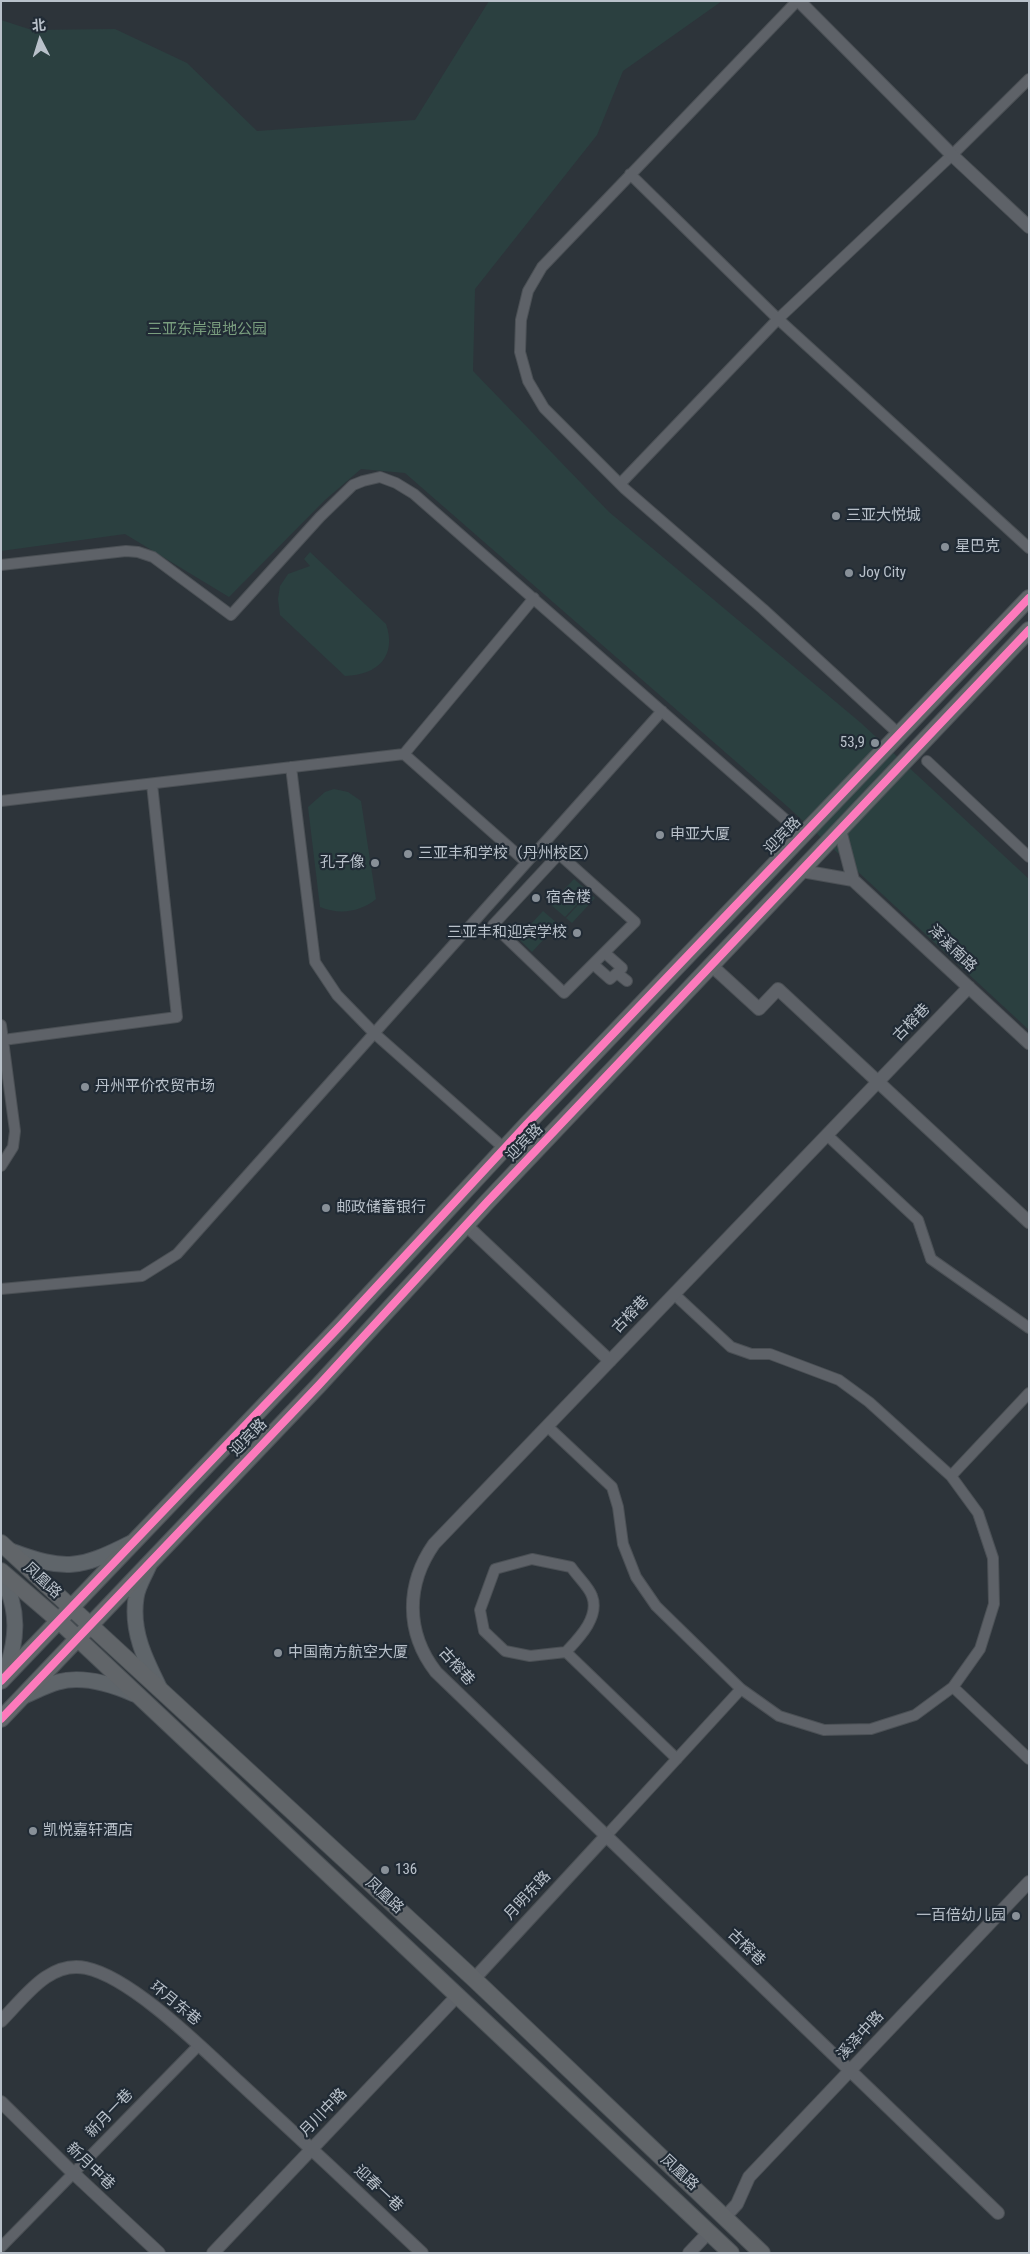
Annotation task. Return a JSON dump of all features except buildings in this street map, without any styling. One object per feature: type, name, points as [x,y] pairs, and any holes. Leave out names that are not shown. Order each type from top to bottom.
[{"type":"highway","name":"迎宾路","points":[[2,1680],[527,1124],[1029,598]]},
{"type":"highway","name":"迎宾路","points":[[1,1719],[318,1386],[488,1201],[546,1142],[1029,630]]},
{"type":"highway","points":[[527,1124],[546,1142]]},
{"type":"highway","points":[[488,1201],[498,1176],[504,1149]]},
{"type":"highway","points":[[473,1182],[486,1186],[488,1201]]},
{"type":"highway","name":"凤凰路","points":[[6,1547],[474,1979],[762,2253]]},
{"type":"highway","name":"凤凰路","points":[[1,1571],[58,1620],[731,2253]]},
{"type":"main road","points":[[6,1547],[39,1562],[73,1566],[99,1560],[134,1541]]},
{"type":"main road","points":[[151,1560],[136,1596],[135,1623],[142,1654],[161,1691]]},
{"type":"main road","points":[[1,1575],[9,1589],[15,1616],[14,1652],[2,1680]]},
{"type":"main road","points":[[21,1698],[59,1681],[84,1680],[112,1684],[139,1696]]},
{"type":"street","points":[[900,735],[763,609],[620,484],[544,408],[528,382],[520,352],[521,320],[528,291],[542,267],[798,1],[952,155],[1029,227]]},
{"type":"street","points":[[620,484],[778,319],[952,155],[1029,79]]},
{"type":"street","points":[[630,174],[778,319],[1029,548]]},
{"type":"street","points":[[1,565],[126,551],[138,552],[153,557],[231,615],[320,517],[353,485],[380,477],[396,483],[414,494],[804,835]]},
{"type":"street","points":[[1,802],[404,754],[534,598]]},
{"type":"street","points":[[1,1290],[142,1276],[177,1254],[662,711]]},
{"type":"street","points":[[404,754],[526,862]]},
{"type":"street","points":[[927,761],[1029,857]]},
{"type":"street","points":[[291,767],[315,962],[337,995],[374,1033],[504,1149],[530,1158]]},
{"type":"street","points":[[3,1040],[177,1017],[152,784]]},
{"type":"street","points":[[802,871],[853,880],[840,830]]},
{"type":"street","points":[[559,854],[634,922],[605,953],[564,993],[491,924],[559,854]]},
{"type":"street","name":"泽溪南路","points":[[853,880],[1029,1043]]},
{"type":"street","points":[[593,964],[610,980],[622,968],[605,953]]},
{"type":"street","points":[[712,966],[759,1009],[778,989],[1029,1222]]},
{"type":"street","points":[[617,973],[627,981]]},
{"type":"street","name":"古榕巷","points":[[969,987],[446,1530],[427,1554],[414,1588],[413,1623],[419,1644],[436,1672],[998,2212]]},
{"type":"street","points":[[1,1025],[15,1131],[13,1146],[1,1166]]},
{"type":"street","points":[[826,1135],[918,1220],[931,1258],[1029,1328]]},
{"type":"street","points":[[466,1226],[610,1360]]},
{"type":"street","points":[[547,1426],[612,1488],[618,1507],[623,1544],[636,1577],[656,1606],[741,1689],[779,1716],[824,1730],[870,1730],[915,1714],[953,1687],[980,1649],[994,1604],[994,1558],[978,1513],[950,1476],[869,1402],[839,1380],[770,1354],[751,1354],[731,1348],[674,1294]]},
{"type":"street","points":[[950,1476],[1029,1393]]},
{"type":"street","points":[[532,1559],[571,1567],[592,1596],[593,1610],[584,1634],[566,1652],[530,1656],[505,1651],[484,1631],[480,1610],[495,1569],[532,1559]]},
{"type":"street","points":[[566,1652],[677,1759]]},
{"type":"street","points":[[953,1687],[1029,1758]]},
{"type":"street","points":[[606,1836],[741,1689]]},
{"type":"street","name":"月明东路","points":[[474,1979],[606,1836]]},
{"type":"street","name":"溪泽中路","points":[[725,2216],[737,2204],[749,2177],[1029,1882]]},
{"type":"street","name":"环月东巷","points":[[1,2021],[47,1974],[59,1970],[86,1968],[132,1990],[199,2045],[312,2149]]},
{"type":"street","name":"月川中路","points":[[213,2253],[458,1995]]},
{"type":"street","name":"新月一巷","points":[[1,2247],[199,2045]]},
{"type":"street","name":"新月中巷","points":[[1,2102],[73,2174],[159,2253]]},
{"type":"street","name":"迎春一巷","points":[[312,2149],[422,2253]]},
{"type":"street","points":[[689,2253],[709,2232]]},
{"type":"green space","name":"三亚东岸湿地公园","points":[[489,1],[722,1],[623,71],[597,135],[475,289],[473,371],[609,512],[861,723],[1029,879],[1029,1030],[788,807],[405,473],[361,469],[325,500],[229,597],[125,534],[1,551],[1,20],[32,30],[115,29],[187,63],[257,131],[415,120]]},
{"type":"green space","points":[[310,552],[386,624],[389,635],[387,654],[375,668],[357,675],[345,676],[280,615],[278,599],[280,586],[288,574],[310,566],[304,559]]},
{"type":"green space","points":[[334,789],[348,792],[361,801],[376,899],[363,907],[350,911],[335,911],[320,907],[308,807],[325,792]]},
{"type":"green space","points":[[574,879],[589,892],[565,917],[550,904]]},
{"type":"green space","points":[[589,893],[595,898],[572,923],[566,918]]},
{"type":"green space","points":[[543,911],[558,924],[532,952],[518,938]]},
{"type":"cycle path","points":[[1,1681],[341,1325],[527,1124],[1029,598]]},
{"type":"cycle path","points":[[1,1719],[318,1386],[488,1201],[1029,630]]},
{"type":"place","name":"三亚大悦城","points":[[836,516]]},
{"type":"place","name":"星巴克","points":[[945,547]]},
{"type":"place","name":"Joy City","points":[[849,573]]},
{"type":"place","name":"53,9","points":[[875,743]]},
{"type":"place","name":"申亚大厦","points":[[660,835]]},
{"type":"place","name":"三亚丰和学校（丹州校区）","points":[[408,854]]},
{"type":"place","name":"孔子像","points":[[375,863]]},
{"type":"place","name":"宿舍楼","points":[[536,898]]},
{"type":"place","name":"三亚丰和迎宾学校","points":[[577,933]]},
{"type":"place","name":"丹州平价农贸市场","points":[[85,1087]]},
{"type":"place","name":"邮政储蓄银行","points":[[326,1208]]},
{"type":"place","name":"中国南方航空大厦","points":[[278,1653]]},
{"type":"place","name":"凯悦嘉轩酒店","points":[[33,1831]]},
{"type":"place","name":"136","points":[[385,1870]]},
{"type":"place","name":"一百倍幼儿园","points":[[1016,1916]]}]
